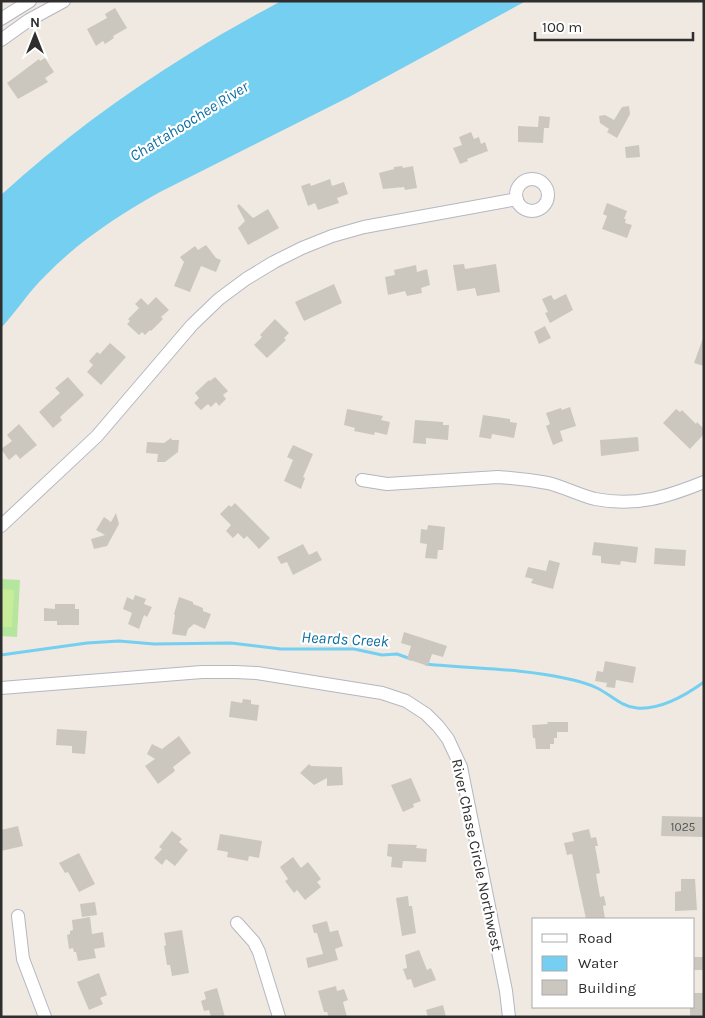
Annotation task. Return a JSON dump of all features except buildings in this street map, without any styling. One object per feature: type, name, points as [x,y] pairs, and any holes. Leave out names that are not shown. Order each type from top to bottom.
[{"type":"street","points":[[1,19],[30,1]]},
{"type":"street","points":[[1,40],[29,20],[64,1]]},
{"type":"street","points":[[1,526],[97,436],[192,325],[218,299],[253,275],[302,248],[332,236],[364,228],[516,199]]},
{"type":"street","points":[[362,480],[387,484],[498,477],[516,478],[548,484],[596,499],[633,502],[673,495],[704,482]]},
{"type":"street","name":"River Chase Circle Northwest","points":[[1,688],[202,672],[257,673],[382,693],[406,701],[426,714],[448,739],[461,767],[505,984],[509,1017]]},
{"type":"street","points":[[18,916],[23,959],[45,1017]]},
{"type":"street","points":[[237,923],[254,942],[259,952],[279,1017]]},
{"type":"green space","points":[[1,579],[20,580],[17,637],[1,636]]},
{"type":"green space","points":[[1,589],[14,590],[12,627],[1,627]]},
{"type":"water","name":"Chattahoochee River","points":[[281,1],[526,1],[349,97],[160,192],[130,210],[100,229],[72,251],[40,281],[1,328],[1,195],[68,138],[140,86],[212,40]]},
{"type":"waterway","name":"Heards Creek","points":[[1,655],[87,643],[119,641],[154,644],[231,643],[281,649],[354,649],[382,655],[397,654],[411,659]]},
{"type":"waterway","name":"Heards Creek","points":[[426,664],[513,670],[568,679],[593,686],[621,703],[637,708],[655,707],[664,704],[689,692],[704,682]]}]
